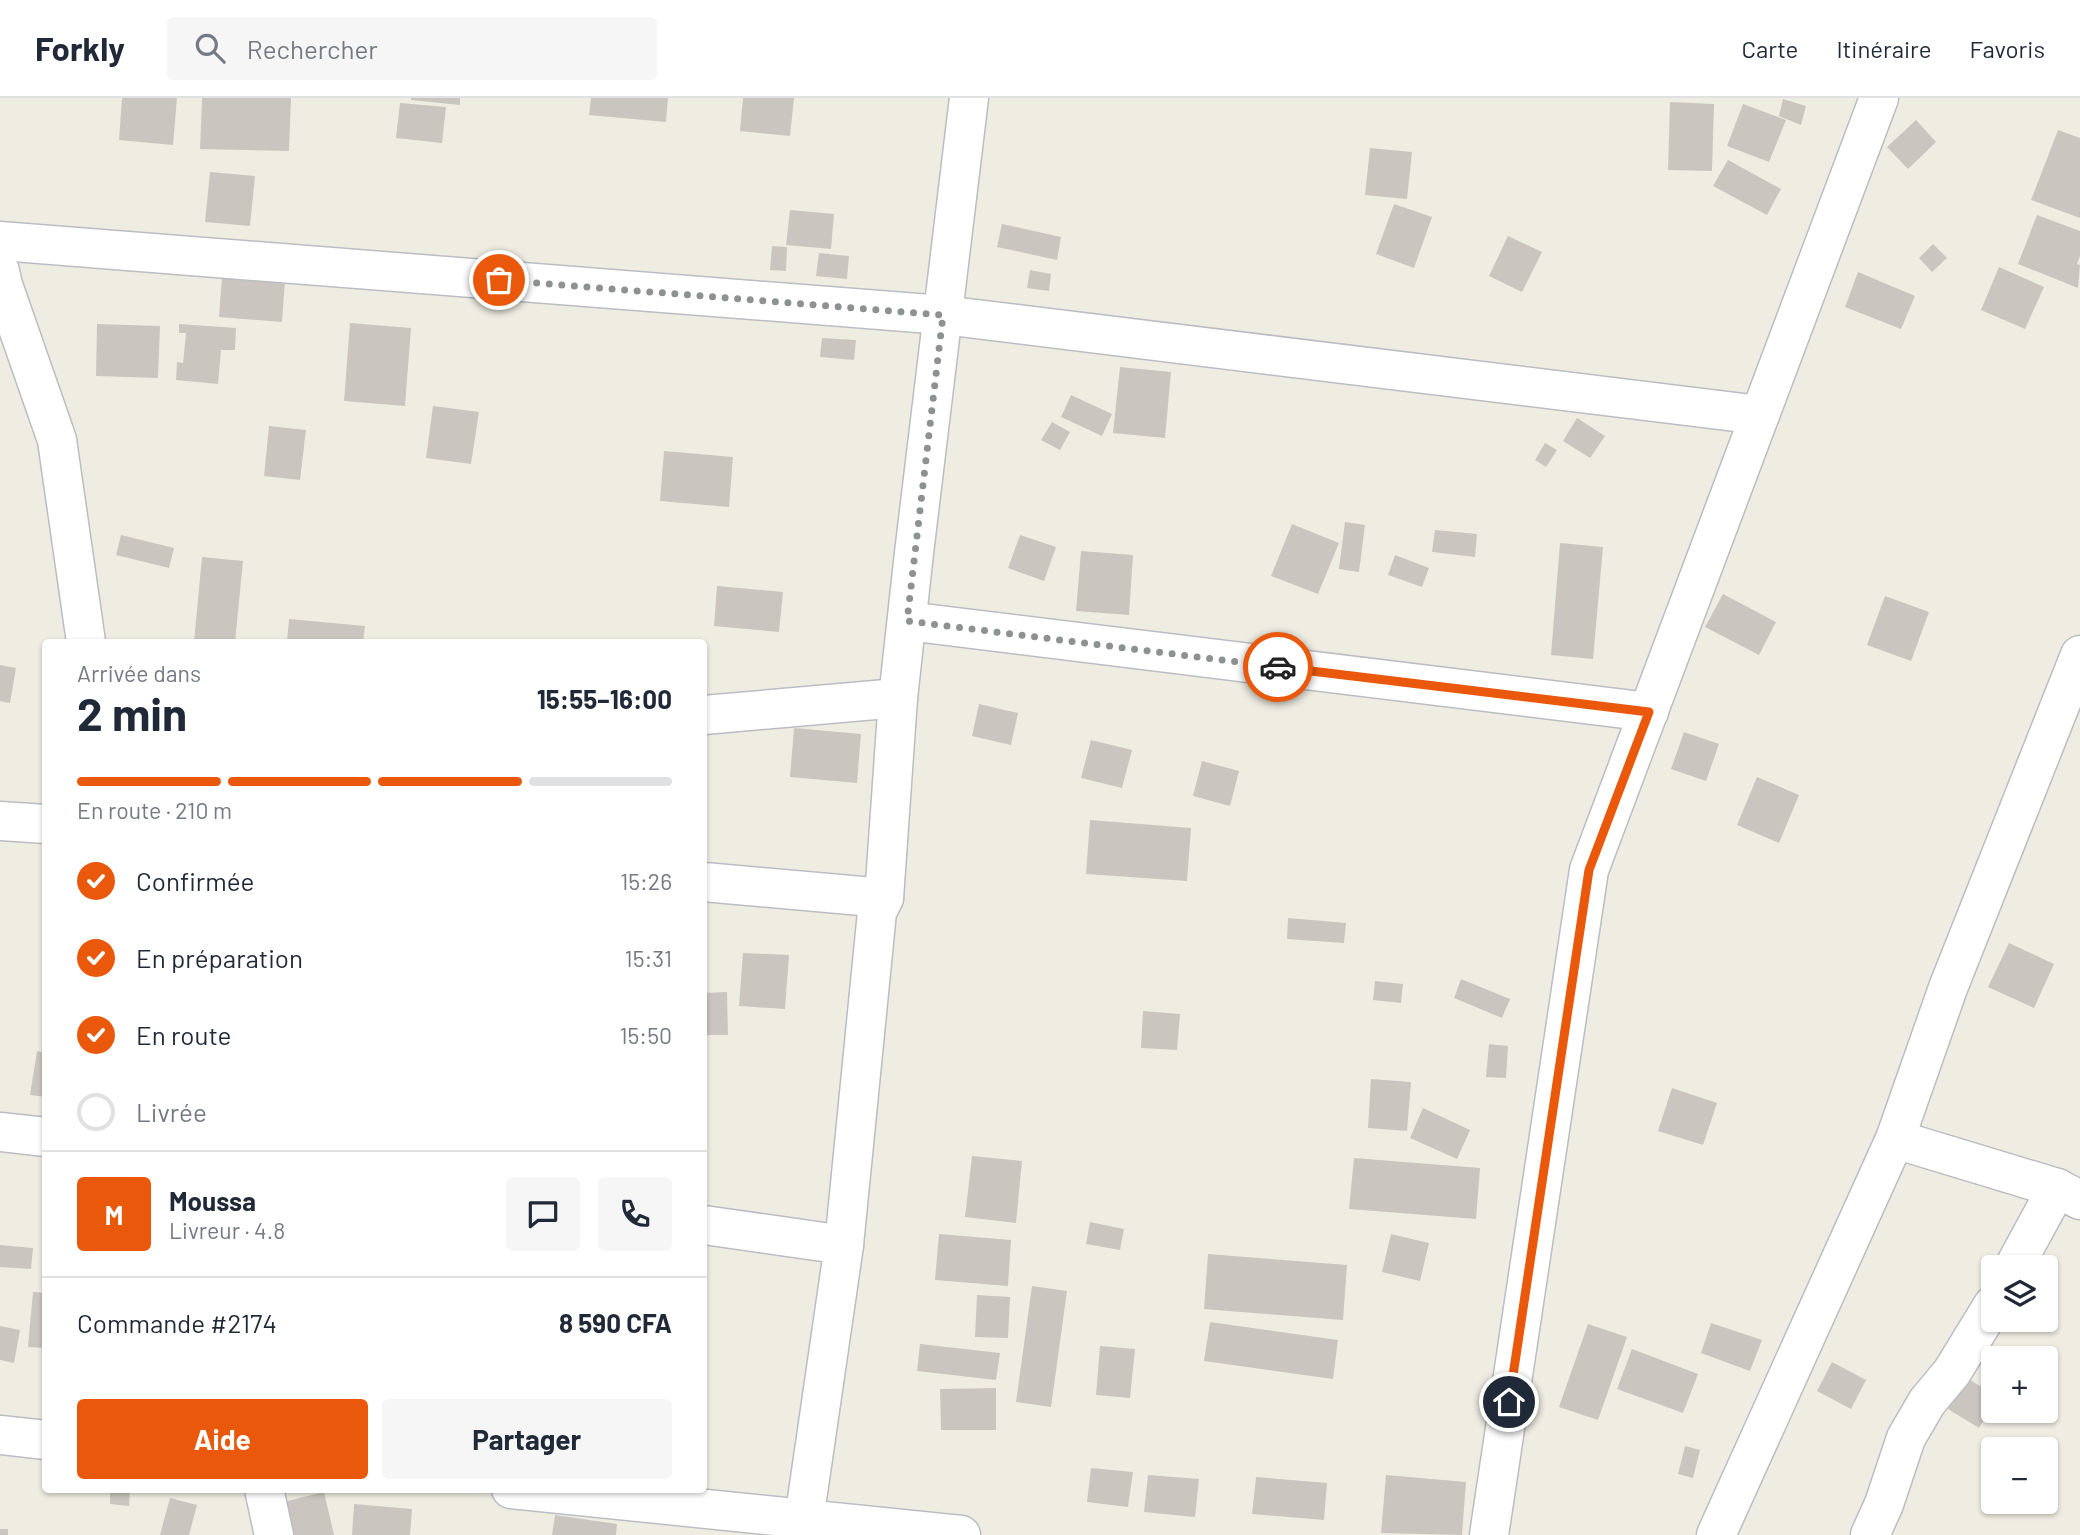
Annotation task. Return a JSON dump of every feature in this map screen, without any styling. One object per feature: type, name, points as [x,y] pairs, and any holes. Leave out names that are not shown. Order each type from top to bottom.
[{"type":"street","points":[[804,1520],[844,1245],[877,912],[884,898],[898,698],[969,98]]},
{"type":"street","points":[[1489,1535],[1589,870],[1879,98]]},
{"type":"street","points":[[0,241],[943,315],[1760,415]]},
{"type":"street","points":[[0,271],[57,440],[86,639]]},
{"type":"street","points":[[907,621],[1649,712]]},
{"type":"street","points":[[1716,1535],[1895,1139],[1948,988],[2080,655]]},
{"type":"street","points":[[707,715],[898,698]]},
{"type":"street","points":[[0,821],[42,824]]},
{"type":"street","points":[[707,882],[884,898]]},
{"type":"street","points":[[0,1132],[42,1137]]},
{"type":"street","points":[[1895,1139],[2068,1194],[2023,1255]]},
{"type":"street","points":[[707,1225],[844,1245]]},
{"type":"street","points":[[1870,1535],[1884,1504],[1906,1438],[1927,1402],[1952,1372],[1981,1325]]},
{"type":"street","points":[[0,1435],[42,1440]]},
{"type":"street","points":[[265,1493],[274,1535]]},
{"type":"street","points":[[549,1493],[961,1535]]},
{"type":"building","points":[[122,98],[177,98],[173,145],[119,140]]},
{"type":"building","points":[[202,98],[291,98],[289,151],[200,149]]},
{"type":"building","points":[[460,98],[460,105],[411,100]]},
{"type":"building","points":[[591,98],[668,98],[666,122],[589,115]]},
{"type":"building","points":[[743,98],[794,98],[790,136],[740,131]]},
{"type":"building","points":[[1783,99],[1806,106],[1801,125],[1779,116]]},
{"type":"building","points":[[1670,102],[1714,104],[1712,171],[1668,170]]},
{"type":"building","points":[[400,103],[446,107],[442,143],[396,138]]},
{"type":"building","points":[[1743,104],[1786,120],[1769,162],[1727,146]]},
{"type":"building","points":[[1916,120],[1936,142],[1908,169],[1887,147]]},
{"type":"building","points":[[2058,130],[2080,138],[2080,218],[2031,200]]},
{"type":"building","points":[[1370,148],[1412,152],[1407,199],[1365,195]]},
{"type":"building","points":[[1728,160],[1781,189],[1767,215],[1713,186]]},
{"type":"building","points":[[210,172],[255,176],[250,226],[205,222]]},
{"type":"building","points":[[1394,204],[1432,217],[1414,268],[1376,254]]},
{"type":"building","points":[[790,210],[834,214],[831,249],[786,245]]},
{"type":"building","points":[[2037,215],[2080,231],[2078,288],[2018,264]]},
{"type":"building","points":[[1002,224],[1061,237],[1057,260],[997,247]]},
{"type":"building","points":[[1508,236],[1542,252],[1522,292],[1489,276]]},
{"type":"building","points":[[1933,244],[1947,258],[1932,272],[1919,258]]},
{"type":"building","points":[[772,246],[787,247],[786,271],[770,270]]},
{"type":"building","points":[[819,253],[849,256],[847,279],[816,276]]},
{"type":"building","points":[[1999,267],[2044,287],[2025,329],[1981,310]]},
{"type":"building","points":[[1030,270],[1051,274],[1049,291],[1027,288]]},
{"type":"building","points":[[1858,272],[1915,296],[1901,329],[1845,307]]},
{"type":"building","points":[[222,276],[285,281],[282,322],[219,317]]},
{"type":"building","points":[[350,323],[411,328],[405,406],[344,401]]},
{"type":"building","points":[[97,324],[160,326],[158,378],[96,376]]},
{"type":"building","points":[[179,324],[236,328],[235,350],[221,350],[218,384],[176,380],[177,362],[183,363],[186,333],[179,333]]},
{"type":"building","points":[[822,338],[856,340],[854,360],[820,357]]},
{"type":"building","points":[[1120,367],[1171,372],[1165,438],[1113,433]]},
{"type":"building","points":[[1071,395],[1112,414],[1102,436],[1061,417]]},
{"type":"building","points":[[433,406],[479,412],[471,464],[426,458]]},
{"type":"building","points":[[1577,418],[1605,436],[1590,458],[1563,441]]},
{"type":"building","points":[[1052,422],[1070,432],[1060,450],[1041,440]]},
{"type":"building","points":[[269,426],[306,430],[300,480],[264,476]]},
{"type":"building","points":[[1545,443],[1557,450],[1546,467],[1535,460]]},
{"type":"building","points":[[664,451],[733,457],[729,507],[660,501]]},
{"type":"building","points":[[1345,522],[1365,525],[1359,572],[1339,569]]},
{"type":"building","points":[[1292,524],[1339,543],[1318,594],[1271,576]]},
{"type":"building","points":[[1435,530],[1477,534],[1475,557],[1432,552]]},
{"type":"building","points":[[121,535],[174,548],[169,568],[116,555]]},
{"type":"building","points":[[1020,535],[1056,547],[1044,581],[1008,568]]},
{"type":"building","points":[[1560,543],[1603,547],[1593,659],[1551,655]]},
{"type":"building","points":[[1081,551],[1133,555],[1129,615],[1076,611]]},
{"type":"building","points":[[1395,555],[1429,568],[1422,587],[1388,575]]},
{"type":"building","points":[[202,557],[243,561],[235,639],[194,639]]},
{"type":"building","points":[[717,586],[783,592],[779,632],[714,626]]},
{"type":"building","points":[[1723,594],[1776,622],[1759,655],[1705,627]]},
{"type":"building","points":[[1885,596],[1929,612],[1911,661],[1867,645]]},
{"type":"building","points":[[289,619],[365,626],[363,639],[287,639]]},
{"type":"building","points":[[0,665],[16,668],[10,703],[0,701]]},
{"type":"building","points":[[979,704],[1018,713],[1011,745],[972,736]]},
{"type":"building","points":[[794,728],[861,734],[857,783],[790,777]]},
{"type":"building","points":[[1684,732],[1719,744],[1706,781],[1671,769]]},
{"type":"building","points":[[1091,740],[1132,750],[1122,788],[1081,778]]},
{"type":"building","points":[[1202,761],[1239,771],[1230,806],[1193,796]]},
{"type":"building","points":[[1757,777],[1799,795],[1779,843],[1737,825]]},
{"type":"building","points":[[1090,820],[1191,828],[1187,881],[1086,874]]},
{"type":"building","points":[[1288,918],[1346,923],[1344,943],[1287,939]]},
{"type":"building","points":[[2009,943],[2054,964],[2034,1008],[1988,987]]},
{"type":"building","points":[[743,953],[789,955],[785,1009],[739,1006]]},
{"type":"building","points":[[1461,979],[1510,999],[1502,1018],[1454,998]]},
{"type":"building","points":[[1375,981],[1403,984],[1401,1003],[1373,1000]]},
{"type":"building","points":[[727,992],[728,1035],[707,1035],[707,993]]},
{"type":"building","points":[[1143,1011],[1180,1014],[1177,1050],[1141,1048]]},
{"type":"building","points":[[1489,1044],[1508,1046],[1506,1078],[1486,1077]]},
{"type":"building","points":[[37,1051],[42,1052],[42,1096],[30,1095]]},
{"type":"building","points":[[1371,1079],[1411,1082],[1407,1131],[1368,1128]]},
{"type":"building","points":[[1672,1088],[1717,1103],[1703,1145],[1658,1131]]},
{"type":"building","points":[[1423,1108],[1470,1130],[1457,1159],[1410,1138]]},
{"type":"building","points":[[972,1156],[1022,1161],[1016,1223],[965,1217]]},
{"type":"building","points":[[1354,1158],[1480,1168],[1476,1219],[1349,1209]]},
{"type":"building","points":[[1090,1222],[1124,1229],[1120,1250],[1086,1244]]},
{"type":"building","points":[[939,1234],[1011,1240],[1008,1286],[935,1280]]},
{"type":"building","points":[[1391,1234],[1429,1243],[1420,1281],[1382,1272]]},
{"type":"building","points":[[0,1245],[33,1248],[31,1269],[0,1267]]},
{"type":"building","points":[[1208,1254],[1347,1265],[1343,1320],[1204,1309]]},
{"type":"building","points":[[1032,1286],[1067,1291],[1051,1407],[1016,1402]]},
{"type":"building","points":[[33,1292],[42,1293],[42,1348],[28,1347]]},
{"type":"building","points":[[977,1295],[1010,1297],[1008,1338],[975,1337]]},
{"type":"building","points":[[1210,1322],[1338,1340],[1333,1379],[1204,1361]]},
{"type":"building","points":[[1711,1323],[1762,1340],[1750,1371],[1701,1353]]},
{"type":"building","points":[[1588,1324],[1627,1337],[1598,1420],[1559,1407]]},
{"type":"building","points":[[0,1326],[20,1330],[14,1363],[0,1360]]},
{"type":"building","points":[[920,1344],[1000,1353],[996,1380],[917,1371]]},
{"type":"building","points":[[1100,1346],[1135,1349],[1130,1398],[1096,1395]]},
{"type":"building","points":[[1632,1349],[1698,1374],[1683,1413],[1617,1389]]},
{"type":"building","points":[[1832,1362],[1866,1380],[1851,1409],[1817,1391]]},
{"type":"building","points":[[1967,1378],[1981,1387],[1982,1423],[1979,1428],[1948,1409]]},
{"type":"building","points":[[996,1388],[996,1430],[941,1430],[940,1389]]},
{"type":"building","points":[[1685,1446],[1700,1450],[1693,1478],[1678,1474]]},
{"type":"building","points":[[1091,1468],[1133,1472],[1128,1507],[1087,1502]]},
{"type":"building","points":[[1148,1475],[1199,1479],[1195,1517],[1144,1512]]},
{"type":"building","points":[[1386,1475],[1466,1482],[1462,1535],[1381,1533]]},
{"type":"building","points":[[1256,1477],[1327,1483],[1324,1520],[1252,1514]]},
{"type":"building","points":[[110,1493],[130,1493],[129,1506],[110,1504]]},
{"type":"building","points":[[324,1493],[334,1535],[287,1535],[279,1503]]},
{"type":"building","points":[[170,1498],[197,1505],[189,1535],[160,1535]]},
{"type":"building","points":[[354,1504],[412,1509],[410,1535],[352,1535]]},
{"type":"building","points":[[555,1515],[617,1524],[616,1535],[552,1535]]},
{"type":"building","points":[[0,1529],[8,1529],[8,1535],[0,1535]]},
{"type":"way so far","points":[[499,280],[943,315],[907,621],[1278,667]]},
{"type":"route","points":[[1278,667],[1649,712],[1589,870],[1509,1402]]}]
